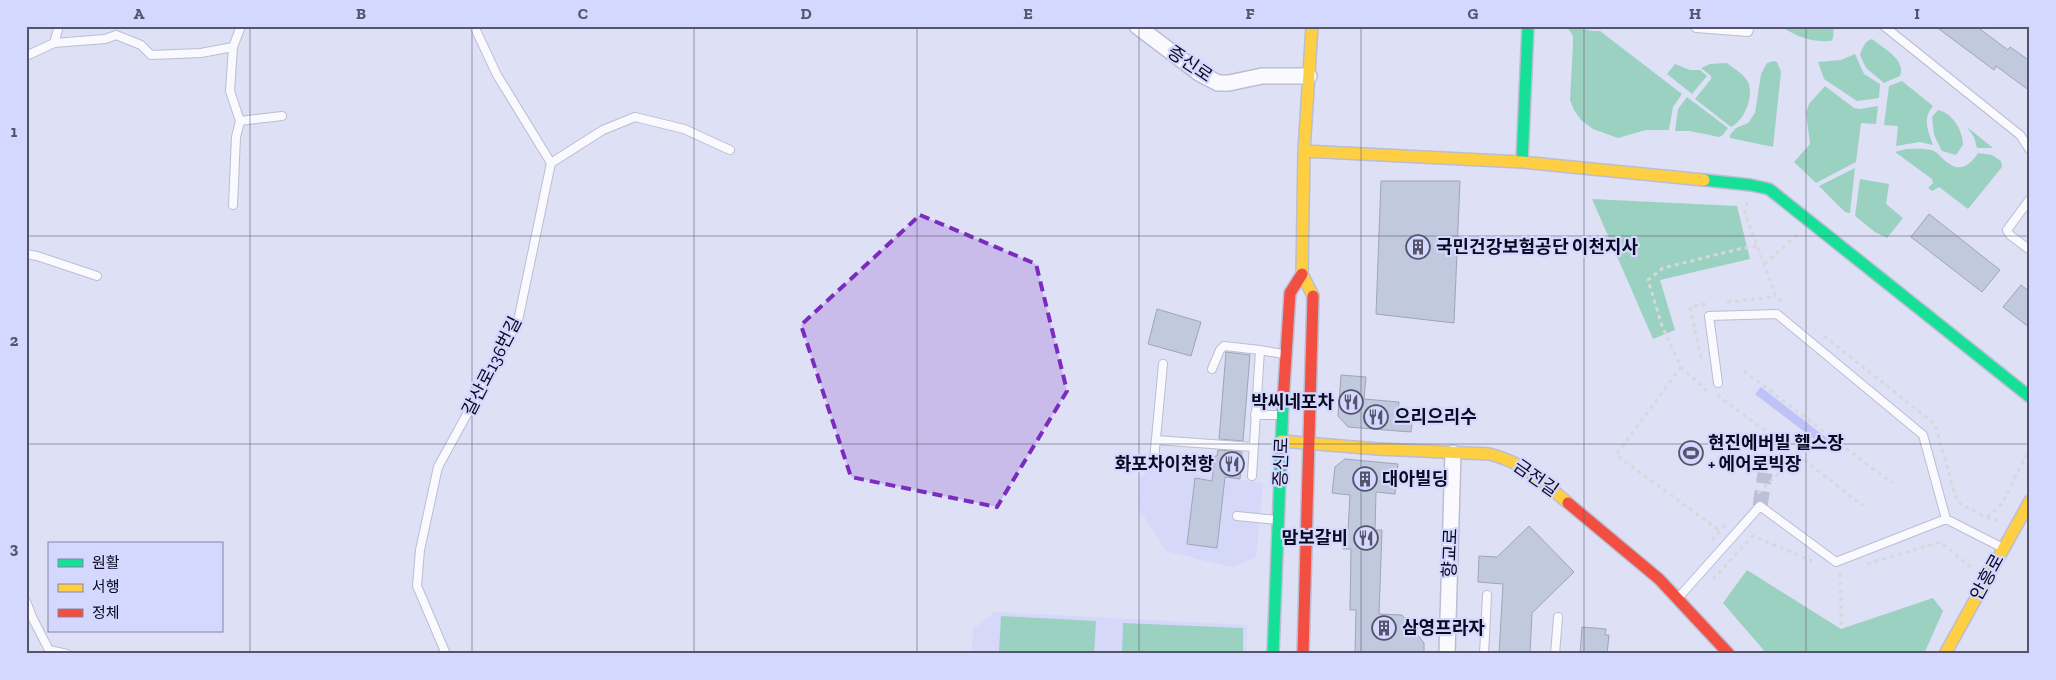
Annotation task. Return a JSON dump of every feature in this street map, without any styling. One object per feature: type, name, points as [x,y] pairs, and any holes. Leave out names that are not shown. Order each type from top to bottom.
[{"type":"street","name":"증신로","points":[[1137,26],[1199,73],[1218,83],[1229,83],[1262,76],[1309,76]]},
{"type":"street","name":"증신로","points":[[1303,654],[1313,294],[1302,274],[1304,151],[1312,26]]},
{"type":"street","points":[[1522,162],[1528,26]]},
{"type":"street","points":[[1304,151],[1522,162],[1751,185],[1769,190],[2030,397]]},
{"type":"street","name":"증신로","points":[[1273,654],[1285,355],[1290,293],[1302,274]]},
{"type":"street","name":"금전길","points":[[1281,441],[1489,454],[1507,458],[1528,469],[1659,580],[1729,654]]},
{"type":"street","name":"향교로","points":[[1447,654],[1453,453]]},
{"type":"street","name":"안흥로","points":[[1945,654],[2030,501]]},
{"type":"lane","points":[[54,43],[59,26]]},
{"type":"lane","points":[[233,205],[236,136],[240,121],[230,91],[233,47],[241,26]]},
{"type":"lane","points":[[474,26],[496,75],[551,163],[604,130],[635,117],[684,129],[730,150]]},
{"type":"lane","points":[[1694,26],[1696,28],[1748,32],[1750,26]]},
{"type":"lane","points":[[1884,26],[2024,139],[2030,150]]},
{"type":"lane","points":[[26,56],[54,43],[105,39],[116,35],[141,45],[151,55],[201,53],[233,47]]},
{"type":"lane","points":[[240,121],[282,116]]},
{"type":"lane","points":[[2024,139],[2030,131]]},
{"type":"lane","name":"갈산로136번길","points":[[446,654],[417,586],[420,550],[438,467],[518,321],[551,163]]},
{"type":"lane","points":[[2030,200],[2007,230],[2010,235],[2030,250]]},
{"type":"lane","points":[[26,254],[97,276]]},
{"type":"lane","points":[[1718,384],[1709,316],[1776,314],[1923,435],[1946,520]]},
{"type":"lane","points":[[1212,369],[1220,350],[1224,346],[1285,355]]},
{"type":"lane","points":[[1252,476],[1260,350]]},
{"type":"lane","points":[[1154,460],[1163,364]]},
{"type":"lane","points":[[1256,415],[1282,415]]},
{"type":"lane","points":[[1156,440],[1254,448]]},
{"type":"lane","points":[[1678,598],[1760,506],[1836,562],[1946,520],[2003,548]]},
{"type":"lane","points":[[1237,516],[1279,520]]},
{"type":"lane","points":[[1484,654],[1487,595]]},
{"type":"lane","points":[[26,601],[49,650],[67,654]]},
{"type":"lane","points":[[1555,654],[1558,617]]},
{"type":"path","points":[[1707,391],[1681,367],[1662,326],[1648,280],[1663,268],[1757,246]]},
{"type":"path","points":[[1681,367],[1616,455],[1719,530]]},
{"type":"path","points":[[1744,371],[1892,483]]},
{"type":"path","points":[[1720,397],[1862,506]]},
{"type":"path","points":[[1987,518],[2002,504],[2030,448]]},
{"type":"path","points":[[1755,496],[1798,455]]},
{"type":"path","points":[[1708,546],[1719,530],[1734,517]]},
{"type":"path","points":[[1840,572],[1841,629]]},
{"type":"highlighted area","points":[[920,215],[1036,264],[1067,391],[997,507],[851,477],[801,325]]},
{"type":"shaded area","points":[[1761,387],[1837,446],[1832,453],[1755,394]]},
{"type":"shaded area","points":[[1152,468],[1263,483],[1256,557],[1234,567],[1166,551],[1140,510],[1138,500],[1139,479]]},
{"type":"shaded area","points":[[995,612],[1247,625],[1246,654],[972,654],[973,629]]},
{"type":"green space","points":[[1566,26],[1600,31],[1682,94],[1673,107],[1669,130],[1646,130],[1618,138],[1593,129],[1581,120],[1570,100],[1573,36]]},
{"type":"green space","points":[[1785,26],[1834,26],[1833,38],[1831,41],[1807,39],[1785,29]]},
{"type":"green space","points":[[1872,39],[1897,59],[1900,64],[1900,76],[1884,83],[1866,68],[1860,55],[1867,41]]},
{"type":"green space","points":[[1855,54],[1864,74],[1880,84],[1879,98],[1857,101],[1824,79],[1818,62],[1841,60]]},
{"type":"green space","points":[[1777,62],[1781,72],[1773,147],[1730,138],[1730,135],[1736,128],[1748,123],[1755,113],[1761,74],[1767,63]]},
{"type":"green space","points":[[1727,63],[1744,76],[1750,88],[1747,107],[1736,124],[1731,127],[1695,99],[1711,79],[1711,76],[1701,68],[1710,64]]},
{"type":"green space","points":[[1675,64],[1690,70],[1700,70],[1707,76],[1692,94],[1667,74]]},
{"type":"green space","points":[[1902,81],[1933,106],[1927,120],[1933,145],[1920,142],[1896,146],[1898,126],[1884,125],[1889,86]]},
{"type":"green space","points":[[1825,86],[1854,108],[1878,106],[1876,124],[1861,123],[1856,162],[1816,183],[1794,162],[1810,144],[1806,113],[1809,104]]},
{"type":"green space","points":[[1687,97],[1728,128],[1723,135],[1719,137],[1690,131],[1675,131],[1678,109]]},
{"type":"green space","points":[[1938,110],[1953,119],[1961,134],[1963,145],[1956,155],[1942,151],[1934,135],[1932,117]]},
{"type":"green space","points":[[1967,127],[1993,148],[1977,148],[1974,137]]},
{"type":"green space","points":[[1906,149],[1934,151],[1948,163],[1958,167],[1966,165],[1978,153],[1992,155],[2001,161],[2002,167],[1968,209],[1939,187],[1932,191],[1928,188],[1933,183],[1932,179],[1895,152]]},
{"type":"green space","points":[[1855,168],[1850,213],[1845,212],[1819,186]]},
{"type":"green space","points":[[1860,179],[1889,184],[1886,204],[1903,218],[1887,238],[1875,232],[1855,216]]},
{"type":"green space","points":[[1592,199],[1737,206],[1750,259],[1660,280],[1675,330],[1653,339]]},
{"type":"green space","points":[[1747,570],[1841,629],[1933,598],[1943,611],[1924,654],[1767,654],[1723,603]]},
{"type":"green space","points":[[1001,616],[1096,621],[1094,654],[999,652]]},
{"type":"green space","points":[[1123,623],[1243,628],[1243,654],[1122,654]]},
{"type":"building","points":[[1935,26],[1976,26],[2008,50],[2010,47],[2030,61],[2030,91],[1996,66],[1994,70]]},
{"type":"building","name":"국민건강보험공단 이천지사","points":[[1381,181],[1460,181],[1454,323],[1376,314]]},
{"type":"building","points":[[1929,214],[2000,270],[1982,292],[1911,237]]},
{"type":"building","points":[[2021,285],[2030,292],[2030,328],[2003,307]]},
{"type":"building","points":[[1157,309],[1201,322],[1191,356],[1148,344]]},
{"type":"building","points":[[1226,352],[1250,355],[1243,441],[1219,439]]},
{"type":"building","points":[[1341,375],[1366,377],[1364,399],[1399,402],[1398,411],[1413,413],[1411,432],[1348,427],[1338,416]]},
{"type":"building","points":[[1218,450],[1242,452],[1240,479],[1225,477],[1217,548],[1187,544],[1195,478],[1212,481],[1215,456],[1217,456]]},
{"type":"building","points":[[1345,459],[1398,464],[1395,494],[1376,492],[1375,530],[1382,530],[1379,614],[1402,615],[1424,643],[1424,654],[1355,654],[1356,610],[1350,610],[1351,549],[1343,549],[1344,530],[1348,530],[1350,495],[1332,493],[1335,467]]},
{"type":"building","points":[[1529,526],[1574,572],[1532,613],[1530,654],[1499,654],[1503,584],[1478,582],[1479,556],[1497,557]]},
{"type":"building","points":[[1582,627],[1606,629],[1605,635],[1609,635],[1607,654],[1580,654]]},
{"type":"tunnel","points":[[1760,506],[1765,473]]},
{"type":"traffic: fast","points":[[1522,162],[1528,26]]},
{"type":"traffic: fast","points":[[1704,180],[1769,189],[2030,397]]},
{"type":"traffic: fast","points":[[1273,654],[1283,402]]},
{"type":"traffic: slow","points":[[1312,26],[1304,151],[1302,274],[1313,296]]},
{"type":"traffic: slow","points":[[1304,151],[1522,162],[1704,180]]},
{"type":"traffic: slow","points":[[1281,441],[1378,449],[1489,454],[1501,457],[1532,473],[1568,503]]},
{"type":"traffic: slow","points":[[1945,654],[2030,501]]},
{"type":"traffic: jam","points":[[1283,402],[1290,293],[1302,274]]},
{"type":"traffic: jam","points":[[1303,654],[1313,296]]},
{"type":"traffic: jam","points":[[1568,503],[1659,579],[1729,654]]},
{"type":"place","name":"국민건강보험공단 이천지사","points":[[1418,247]]},
{"type":"place","name":"박씨네포차","points":[[1351,402]]},
{"type":"place","name":"으리으리수","points":[[1376,417]]},
{"type":"place","name":"현진에버빌 헬스장 + 에어로빅장","points":[[1691,453]]},
{"type":"place","name":"화포차이천항","points":[[1232,464]]},
{"type":"place","name":"대아빌딩","points":[[1365,479]]},
{"type":"place","name":"맘보갈비","points":[[1366,538]]},
{"type":"place","name":"삼영프라자","points":[[1384,628]]}]
